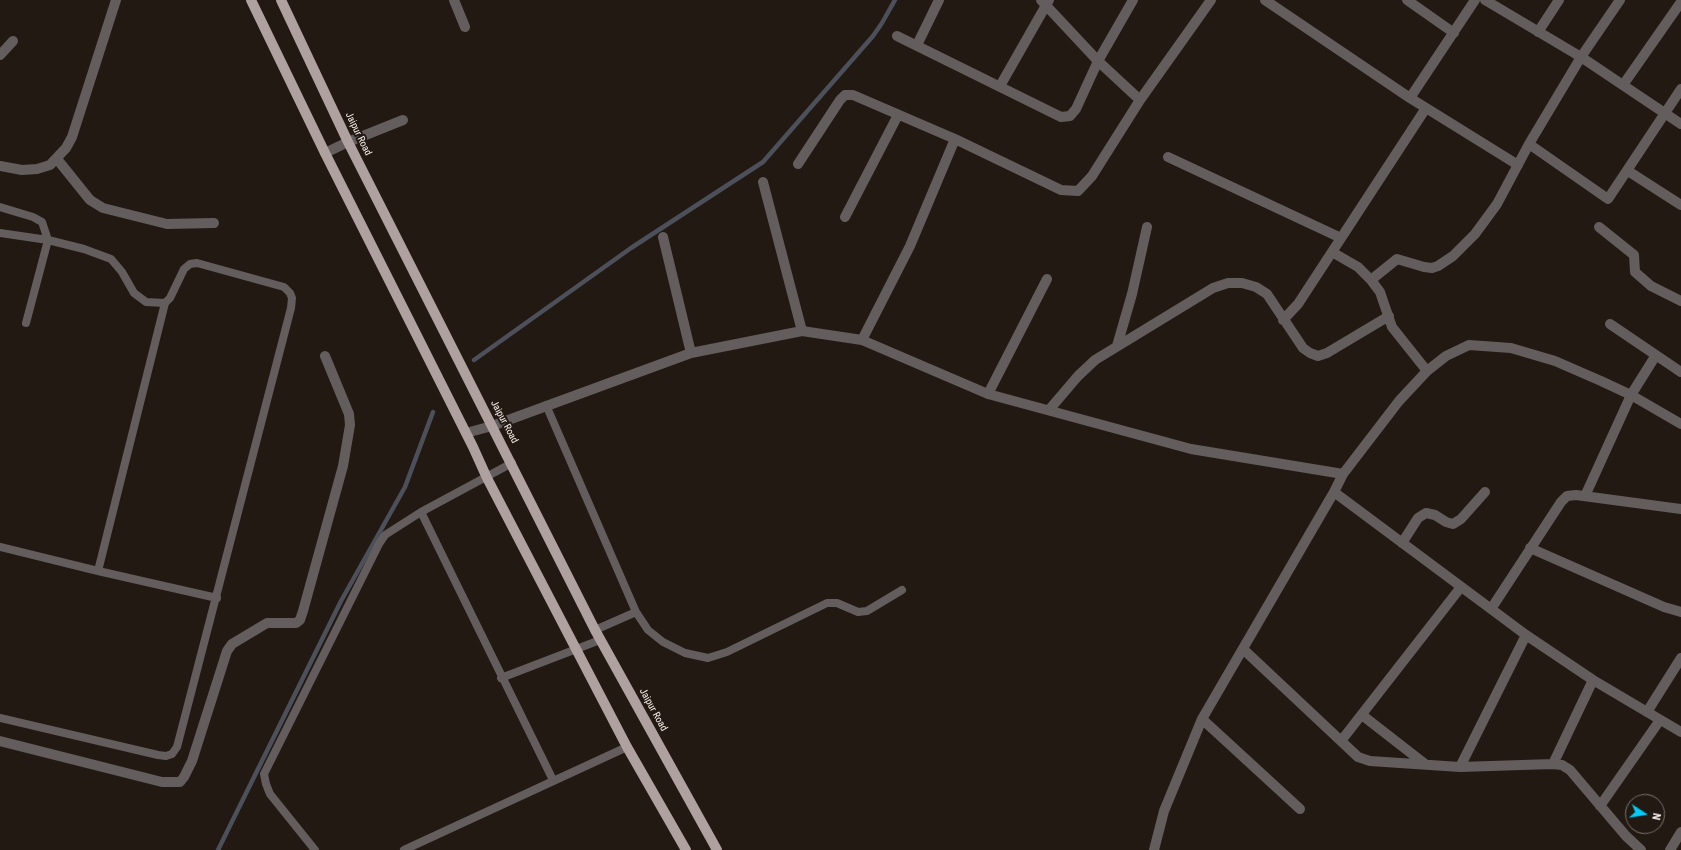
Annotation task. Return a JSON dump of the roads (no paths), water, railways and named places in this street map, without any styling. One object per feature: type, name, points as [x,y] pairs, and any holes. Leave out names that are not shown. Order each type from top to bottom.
[{"type":"main road","points":[[252,0],[325,153],[466,433],[487,478],[627,747],[686,850]]},
{"type":"main road","name":"Jaipur Road","points":[[281,0],[348,142],[512,463],[600,640],[717,850]]},
{"type":"street","points":[[0,166],[22,170],[37,169],[50,165],[66,148],[72,137],[116,0]]},
{"type":"street","points":[[454,0],[465,27]]},
{"type":"street","points":[[916,45],[939,0]]},
{"type":"street","points":[[897,36],[1061,117],[1070,116],[1076,109],[1098,61],[1133,0]]},
{"type":"street","points":[[798,164],[829,115],[845,95],[853,95],[955,139],[1061,190],[1078,191],[1092,176],[1140,100],[1211,0]]},
{"type":"street","points":[[1265,0],[1410,98],[1518,165]]},
{"type":"street","points":[[1407,0],[1454,32]]},
{"type":"street","points":[[1410,98],[1475,0]]},
{"type":"street","points":[[1485,0],[1581,57],[1681,124]]},
{"type":"street","points":[[1538,32],[1559,0]]},
{"type":"street","points":[[1371,280],[1397,259],[1432,268],[1445,262],[1475,234],[1497,204],[1581,57],[1620,0]]},
{"type":"street","points":[[1000,86],[1045,1],[1098,61],[1140,100]]},
{"type":"street","points":[[1624,85],[1681,2]]},
{"type":"street","points":[[0,55],[13,41]]},
{"type":"street","points":[[1530,144],[1608,199],[1681,89]]},
{"type":"street","points":[[1283,320],[1298,304],[1426,108]]},
{"type":"street","points":[[845,217],[898,115]]},
{"type":"street","points":[[325,153],[403,120]]},
{"type":"street","points":[[862,340],[910,246],[955,139]]},
{"type":"street","points":[[1168,157],[1341,238]]},
{"type":"street","points":[[57,159],[90,200],[103,208],[167,224],[214,223]]},
{"type":"street","points":[[1628,171],[1681,205]]},
{"type":"street","points":[[764,182],[802,331]]},
{"type":"street","points":[[1117,346],[1132,294],[1147,227]]},
{"type":"street","points":[[1599,227],[1634,255],[1635,272],[1651,286],[1681,301]]},
{"type":"street","points":[[662,237],[690,353]]},
{"type":"street","points":[[1332,252],[1358,267],[1371,280],[1380,292],[1392,327],[1427,371]]},
{"type":"street","points":[[988,394],[1000,374],[1047,279]]},
{"type":"street","points":[[1049,410],[1078,376],[1095,360],[1213,288],[1228,283],[1242,283],[1256,287],[1267,294],[1303,348],[1310,354],[1318,356],[1327,353],[1389,316]]},
{"type":"street","points":[[1610,324],[1681,372]]},
{"type":"street","points":[[466,433],[492,426],[690,353],[802,331],[862,340],[988,394],[1191,449],[1343,474]]},
{"type":"street","points":[[1154,850],[1164,811],[1202,719],[1343,474],[1399,401],[1427,371],[1446,356],[1469,345],[1486,345],[1511,348],[1555,361],[1631,395],[1681,424]]},
{"type":"street","points":[[1585,496],[1631,395],[1656,355]]},
{"type":"street","points":[[0,741],[162,782],[180,782],[192,761],[223,662],[232,644],[266,623],[296,623],[300,620],[343,466],[350,425],[349,414],[325,356]]},
{"type":"street","points":[[1334,492],[1526,635],[1593,680],[1681,732]]},
{"type":"street","points":[[1402,543],[1418,518],[1426,513],[1435,515],[1446,522],[1454,524],[1461,519],[1485,492]]},
{"type":"street","points":[[1491,609],[1530,548],[1567,496],[1585,496],[1681,509]]},
{"type":"street","points":[[1530,548],[1664,608],[1681,612]]},
{"type":"street","points":[[1341,741],[1461,587]]},
{"type":"street","points":[[1460,767],[1526,635]]},
{"type":"street","points":[[1243,648],[1358,757],[1370,760],[1460,767],[1562,765],[1570,770],[1626,836],[1641,850]]},
{"type":"street","points":[[1647,712],[1681,658]]},
{"type":"street","points":[[1552,764],[1593,680]]},
{"type":"street","points":[[1362,715],[1425,764]]},
{"type":"street","points":[[1202,719],[1300,809]]},
{"type":"street","points":[[1600,806],[1660,720]]},
{"type":"street","points":[[1670,850],[1681,832]]},
{"type":"lane","points":[[0,207],[33,217],[42,222],[48,240],[26,323]]},
{"type":"lane","points":[[0,233],[48,240],[84,249],[111,259],[122,272],[134,293],[141,299],[146,302],[165,303]]},
{"type":"lane","points":[[0,718],[158,755],[166,756],[172,754],[181,738],[291,308],[292,298],[290,293],[284,287],[198,263],[190,264],[184,269],[170,298],[165,303],[98,571]]},
{"type":"lane","points":[[546,405],[636,612],[648,630],[663,642],[685,653],[708,658],[726,652],[827,603],[837,603],[858,612],[866,612],[902,590]]},
{"type":"lane","points":[[315,850],[270,794],[264,774],[379,544],[385,535],[421,512],[487,478],[512,463]]},
{"type":"lane","points":[[421,512],[501,678],[553,780]]},
{"type":"lane","points":[[0,547],[217,598]]},
{"type":"lane","points":[[595,630],[636,612]]},
{"type":"lane","points":[[501,678],[600,640]]},
{"type":"lane","points":[[404,850],[627,747]]},
{"type":"waterway","points":[[474,360],[631,248],[763,162],[873,36],[895,0]]},
{"type":"waterway","points":[[218,850],[341,601],[405,487],[433,412]]}]
